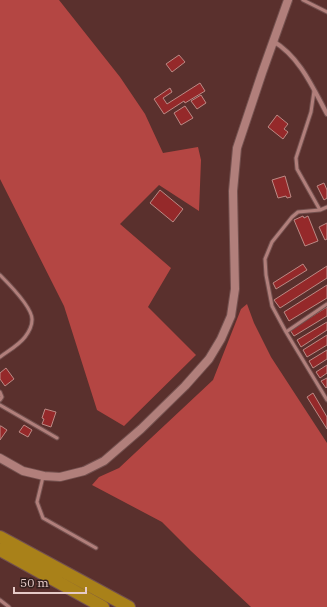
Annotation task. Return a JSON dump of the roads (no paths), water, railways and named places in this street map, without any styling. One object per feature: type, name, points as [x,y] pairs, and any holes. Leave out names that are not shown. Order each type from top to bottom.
[{"type":"highway","points":[[0,536],[129,607]]},
{"type":"highway","points":[[0,550],[103,607]]},
{"type":"street","points":[[0,458],[22,471],[44,476],[60,477],[84,471],[104,461],[141,429],[210,359],[231,316],[235,289],[233,191],[238,148],[288,0]]},
{"type":"street","points":[[273,41],[294,59],[327,114]]},
{"type":"lane","points":[[303,0],[327,12]]},
{"type":"lane","points":[[314,91],[311,112],[296,158],[297,169],[320,210]]},
{"type":"lane","points":[[327,207],[320,210],[298,212],[292,217],[272,242],[265,259],[266,275],[272,306],[327,400]]},
{"type":"lane","points":[[0,275],[15,291],[33,319],[31,327],[24,338],[0,357]]},
{"type":"lane","points":[[286,332],[327,304]]},
{"type":"lane","points":[[0,392],[2,397],[0,400]]},
{"type":"lane","points":[[0,405],[57,438]]},
{"type":"lane","points":[[44,476],[38,502],[43,518],[96,548]]},
{"type":"lane","points":[[0,600],[9,607]]}]
